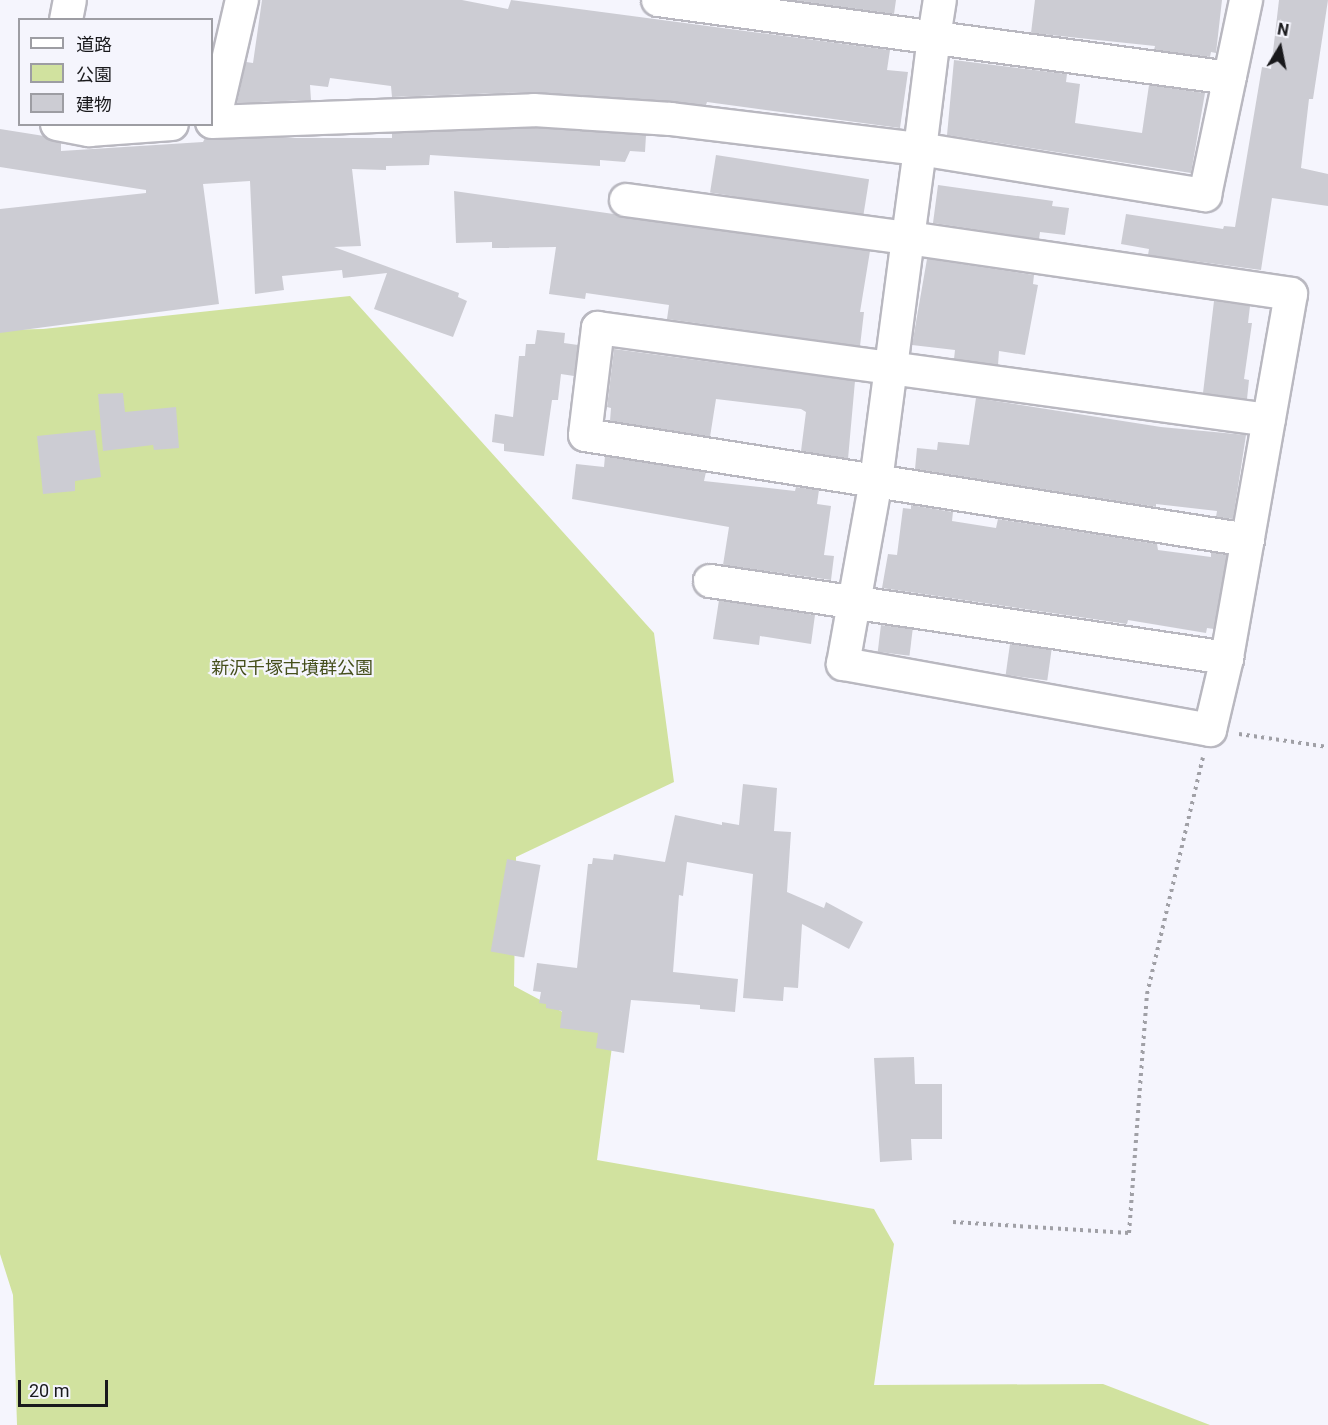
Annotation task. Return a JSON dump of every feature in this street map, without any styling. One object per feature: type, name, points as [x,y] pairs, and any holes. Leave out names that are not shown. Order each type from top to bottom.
[{"type":"street","points":[[66,18],[70,0]]},
{"type":"street","points":[[242,0],[213,122],[534,110],[671,119],[920,149],[1205,195],[1246,0]]},
{"type":"street","points":[[658,0],[1230,78]]},
{"type":"street","points":[[626,200],[908,238],[1292,294],[1227,658],[1209,730],[843,664],[876,481],[908,238],[920,149],[934,37],[940,0]]},
{"type":"street","points":[[68,126],[89,130],[144,126]]},
{"type":"street","points":[[1248,540],[585,435],[598,328],[1269,420]]},
{"type":"street","points":[[710,580],[855,600],[1227,658]]},
{"type":"path","points":[[953,1222],[1129,1233],[1147,994],[1209,730],[1328,747]]},
{"type":"green space","name":"新沢千塚古墳群公園","points":[[350,296],[654,633],[674,782],[516,857],[514,986],[613,1039],[597,1160],[874,1209],[894,1244],[874,1385],[1103,1384],[1210,1425],[17,1425],[13,1295],[0,1254],[0,330],[43,329]]},
{"type":"building","points":[[262,0],[462,0],[508,9],[511,0],[890,50],[887,70],[908,72],[900,128],[707,102],[706,105],[533,92],[392,97],[391,86],[330,78],[328,87],[310,85],[311,100],[237,103],[246,62],[253,63]]},
{"type":"building","points":[[791,0],[896,0],[894,14]]},
{"type":"building","points":[[1035,0],[1222,0],[1216,53],[1211,52],[1210,57],[1154,50],[1155,46],[1031,33]]},
{"type":"building","points":[[1279,0],[1328,0],[1313,99],[1309,99],[1301,168],[1328,174],[1328,206],[1272,198],[1261,270],[1148,255],[1149,249],[1121,244],[1126,214],[1223,229],[1224,226],[1235,227],[1262,67],[1271,69]]},
{"type":"building","points":[[954,60],[1067,74],[1066,82],[1080,84],[1075,123],[1142,133],[1149,85],[1205,93],[1191,173],[947,135]]},
{"type":"building","points":[[534,128],[646,135],[645,152],[630,151],[625,162],[600,160],[600,166],[430,155],[429,165],[386,166],[386,170],[352,169],[361,246],[334,247],[459,293],[458,297],[467,301],[453,337],[374,309],[387,273],[343,278],[342,270],[282,276],[284,290],[255,294],[250,181],[203,184],[219,304],[0,333],[0,209],[146,193],[146,190],[0,167],[0,129],[44,136],[61,143],[61,151],[203,142],[205,138],[392,138],[392,133]]},
{"type":"building","points":[[716,155],[869,179],[863,217],[710,193]]},
{"type":"building","points":[[938,185],[1053,201],[1052,206],[1069,208],[1065,235],[1040,232],[1039,239],[933,223]]},
{"type":"building","points":[[454,191],[870,251],[860,312],[864,312],[860,346],[667,319],[669,305],[586,293],[585,299],[549,294],[556,247],[492,248],[492,242],[456,243]]},
{"type":"building","points":[[927,259],[1034,275],[1033,284],[1038,285],[1025,355],[999,351],[998,365],[954,359],[955,350],[912,345]]},
{"type":"building","points":[[1214,301],[1250,306],[1248,323],[1252,323],[1244,379],[1249,380],[1247,399],[1203,393]]},
{"type":"building","points":[[537,330],[565,333],[564,343],[578,345],[574,376],[561,374],[558,400],[552,400],[544,456],[504,451],[504,444],[492,442],[495,414],[513,417],[519,356],[525,356],[526,344],[535,344]]},
{"type":"building","points":[[614,349],[855,381],[848,459],[801,451],[806,412],[801,409],[716,399],[710,437],[610,421],[611,408],[607,407]]},
{"type":"building","points":[[123,393],[125,412],[176,407],[179,448],[154,450],[153,445],[103,451],[98,394]]},
{"type":"building","points":[[976,398],[1161,427],[1246,435],[1233,519],[1216,517],[1217,511],[1156,504],[1156,507],[915,469],[917,448],[937,450],[938,442],[969,445]]},
{"type":"building","points":[[95,430],[101,477],[75,481],[75,491],[43,494],[37,436]]},
{"type":"building","points":[[605,456],[706,472],[704,481],[795,491],[796,487],[819,490],[817,504],[831,506],[824,555],[834,556],[831,580],[723,565],[729,527],[572,499],[576,464],[604,467]]},
{"type":"building","points":[[911,505],[953,512],[952,521],[996,528],[998,519],[1157,544],[1158,550],[1211,557],[1211,552],[1227,555],[1214,629],[1207,628],[1206,633],[1128,620],[1127,624],[882,588],[888,554],[897,555],[903,508],[911,509]]},
{"type":"building","points":[[719,600],[815,615],[811,644],[760,636],[759,645],[713,639]]},
{"type":"building","points":[[881,625],[913,629],[909,656],[878,652]]},
{"type":"building","points":[[1010,644],[1052,650],[1047,681],[1006,675]]},
{"type":"building","points":[[743,784],[777,788],[774,831],[791,832],[787,892],[824,908],[826,902],[863,922],[849,949],[802,924],[798,988],[784,987],[783,1001],[743,998],[753,874],[687,862],[683,896],[679,895],[673,972],[738,979],[735,1012],[700,1009],[700,1005],[631,1000],[624,1053],[596,1048],[598,1033],[560,1028],[562,1011],[546,1008],[546,1004],[539,1003],[541,992],[533,991],[537,963],[577,968],[588,864],[592,864],[593,858],[613,860],[614,854],[665,862],[675,815],[722,825],[722,822],[739,825]]},
{"type":"building","points":[[507,859],[540,865],[524,957],[491,952]]},
{"type":"building","points":[[914,1057],[915,1084],[942,1084],[942,1139],[911,1139],[912,1160],[880,1162],[874,1058]]}]
